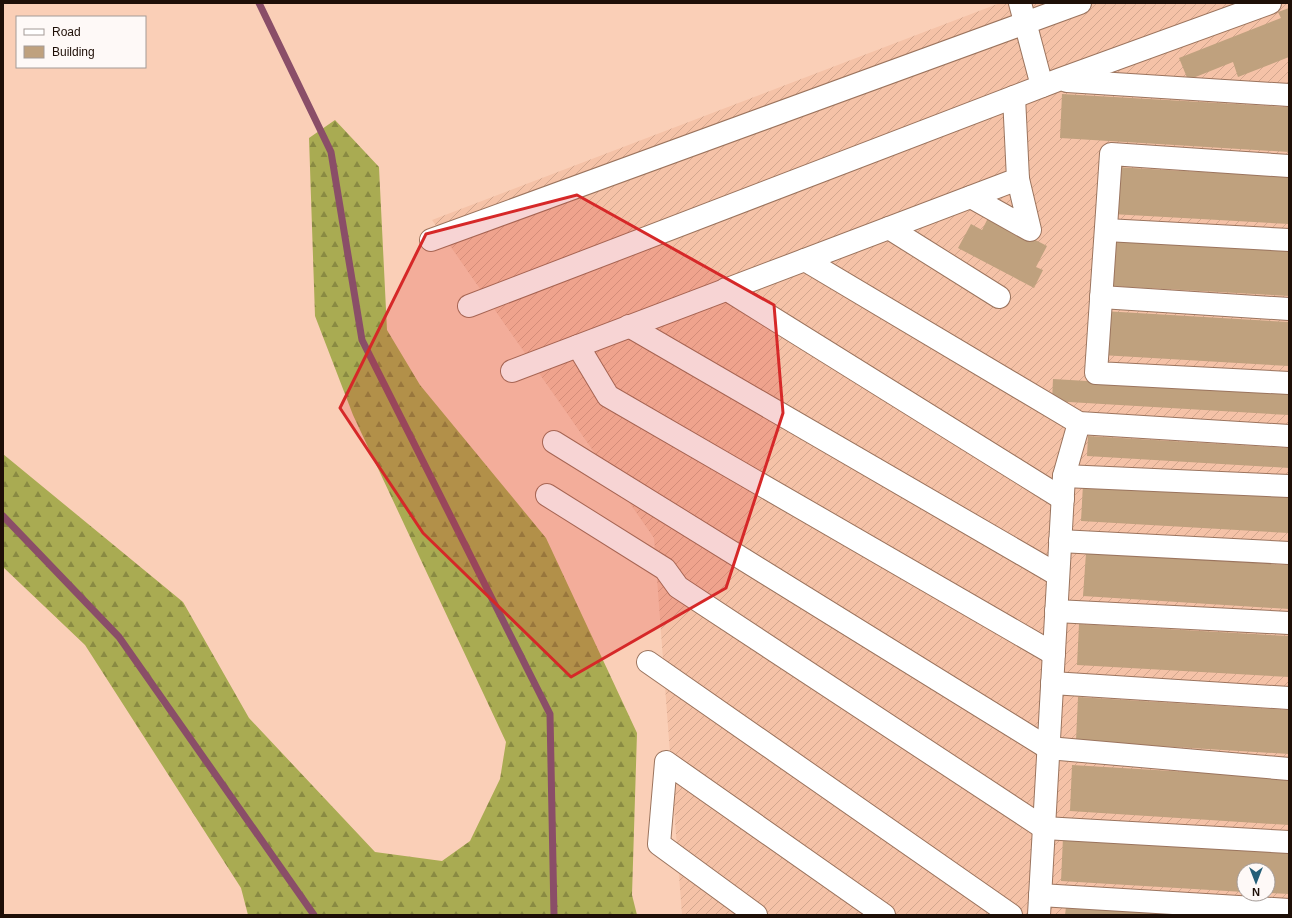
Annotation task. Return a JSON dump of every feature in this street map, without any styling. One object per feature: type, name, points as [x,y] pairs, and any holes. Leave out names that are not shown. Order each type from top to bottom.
[{"type":"lane","points":[[1020,3],[1025,24],[1050,83]]},
{"type":"lane","points":[[431,240],[1080,3]]},
{"type":"lane","points":[[469,306],[1050,83],[1270,3]]},
{"type":"lane","points":[[1050,83],[1289,95]]},
{"type":"lane","points":[[971,196],[1030,230],[1018,179],[1014,97]]},
{"type":"lane","points":[[1289,166],[1111,154],[1096,373],[1289,383]]},
{"type":"lane","points":[[512,371],[1018,179]]},
{"type":"lane","points":[[889,228],[999,297]]},
{"type":"lane","points":[[1106,230],[1289,240]]},
{"type":"lane","points":[[805,260],[1079,423],[1289,436]]},
{"type":"lane","points":[[726,289],[1063,499]]},
{"type":"lane","points":[[1101,297],[1289,309]]},
{"type":"lane","points":[[629,326],[1058,575]]},
{"type":"lane","points":[[578,346],[608,396],[1054,654]]},
{"type":"lane","points":[[1079,423],[1064,476],[1040,905],[1289,910]]},
{"type":"lane","points":[[554,442],[1048,748],[1289,769]]},
{"type":"lane","points":[[1064,476],[1289,486]]},
{"type":"lane","points":[[547,495],[665,569],[678,588],[1044,828],[1289,842]]},
{"type":"lane","points":[[1060,541],[1289,553]]},
{"type":"lane","points":[[1056,611],[1289,624]]},
{"type":"lane","points":[[648,662],[1011,915]]},
{"type":"lane","points":[[1052,683],[1289,698]]},
{"type":"lane","points":[[756,915],[659,844],[666,762],[884,915]]},
{"type":"highlighted area","points":[[577,195],[774,305],[783,413],[726,588],[571,677],[423,533],[340,408],[426,234]]},
{"type":"shaded area","points":[[1000,3],[1289,3],[1289,915],[682,915],[654,538],[432,220]]},
{"type":"green space","points":[[335,120],[379,167],[387,330],[420,385],[546,538],[637,733],[632,895],[637,915],[248,915],[241,888],[85,645],[3,567],[3,454],[183,602],[249,718],[375,852],[442,861],[470,841],[500,779],[506,742],[353,415],[315,316],[309,138]]},
{"type":"building","points":[[1289,8],[1289,57],[1238,77],[1233,62],[1188,80],[1179,58],[1281,18],[1278,12]]},
{"type":"building","points":[[1062,94],[1289,107],[1289,152],[1060,138]]},
{"type":"building","points":[[1115,167],[1289,177],[1289,224],[1112,214]]},
{"type":"building","points":[[989,216],[1047,246],[1036,267],[1043,270],[1034,288],[958,248],[971,224],[982,230]]},
{"type":"building","points":[[1113,241],[1289,251],[1289,296],[1110,286]]},
{"type":"building","points":[[1103,311],[1289,322],[1289,366],[1101,355]]},
{"type":"building","points":[[1053,379],[1289,393],[1289,415],[1052,401]]},
{"type":"building","points":[[1088,436],[1289,448],[1289,468],[1087,456]]},
{"type":"building","points":[[1083,484],[1289,496],[1289,533],[1081,521]]},
{"type":"building","points":[[1086,553],[1289,565],[1289,609],[1083,596]]},
{"type":"building","points":[[1079,624],[1289,636],[1289,677],[1077,665]]},
{"type":"building","points":[[1078,697],[1289,710],[1289,754],[1076,741]]},
{"type":"building","points":[[1072,765],[1289,778],[1289,825],[1070,811]]},
{"type":"building","points":[[1063,837],[1289,850],[1289,894],[1276,893],[1276,862],[1236,862],[1236,892],[1061,881]]},
{"type":"building","points":[[1066,907],[1189,915],[1065,915]]},
{"type":"waterway","points":[[259,3],[331,152],[362,340],[550,714],[554,915]]},
{"type":"waterway","points":[[3,516],[119,637],[314,915]]}]
